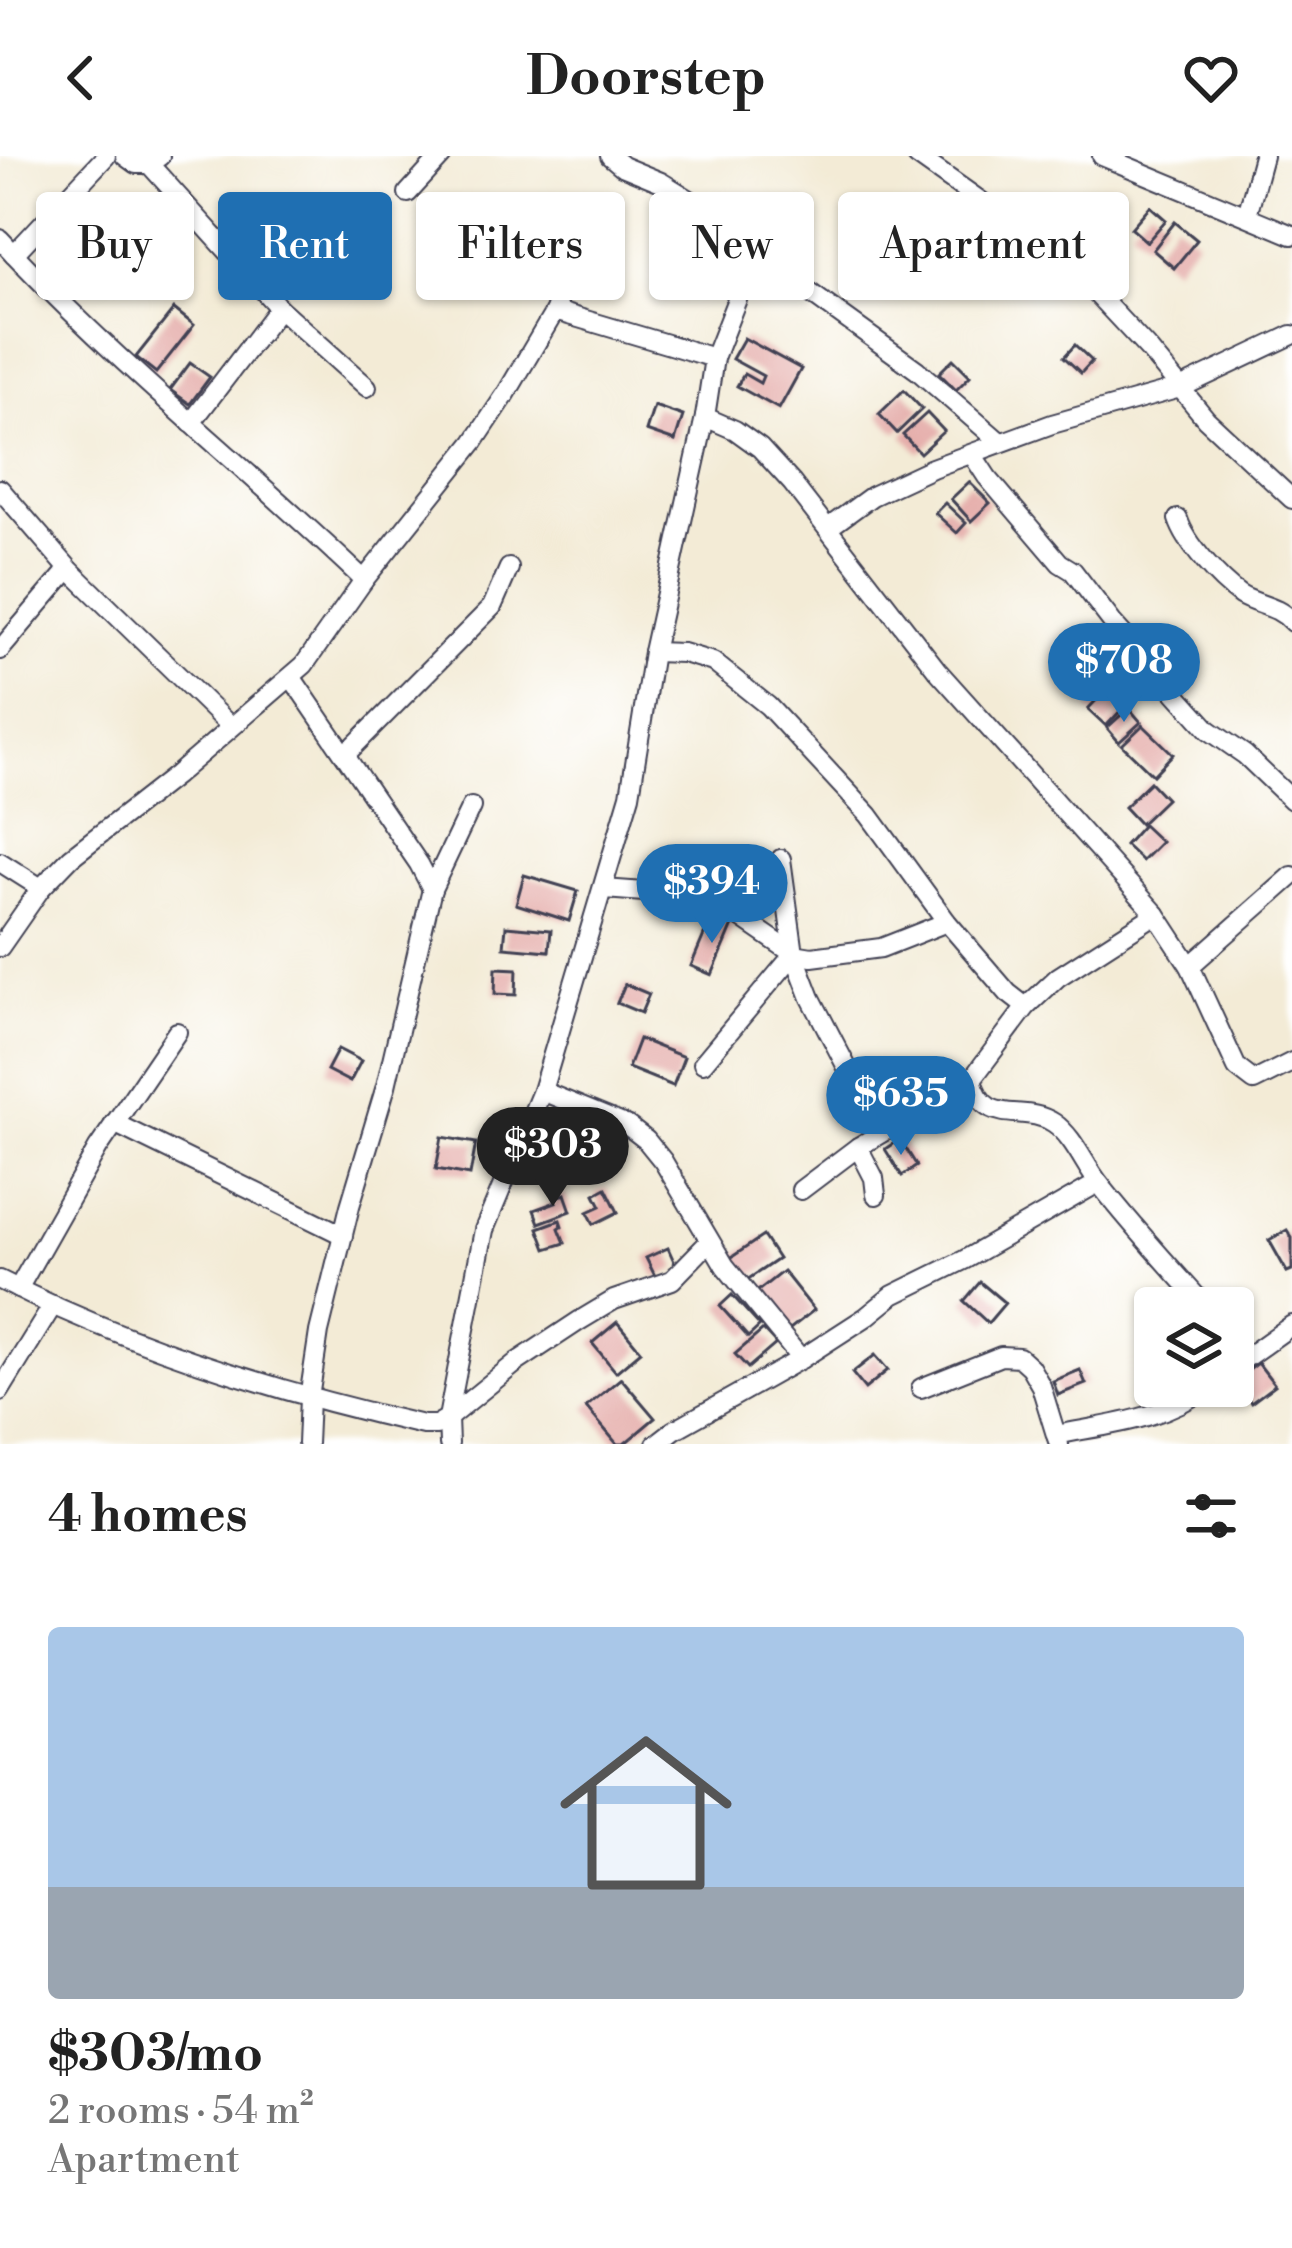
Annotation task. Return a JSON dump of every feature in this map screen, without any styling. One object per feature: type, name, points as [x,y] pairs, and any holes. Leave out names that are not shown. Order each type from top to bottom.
[{"type":"street","points":[[14,254],[106,156]]},
{"type":"street","points":[[125,156],[136,164],[154,160],[279,308],[367,388]]},
{"type":"street","points":[[408,193],[442,156]]},
{"type":"street","points":[[610,156],[678,192]]},
{"type":"street","points":[[917,156],[1090,288],[1206,419],[1292,500]]},
{"type":"street","points":[[1102,156],[1292,235]]},
{"type":"street","points":[[1247,215],[1263,156]]},
{"type":"street","points":[[0,239],[191,423],[364,580]]},
{"type":"street","points":[[814,296],[917,370],[1000,442]]},
{"type":"street","points":[[0,947],[70,857],[176,775],[304,665],[364,580],[474,442],[559,300]]},
{"type":"street","points":[[449,1444],[448,1418],[484,1230],[542,1090],[630,795],[653,652],[715,358],[737,300]]},
{"type":"street","points":[[191,423],[279,308]]},
{"type":"street","points":[[555,311],[715,358]]},
{"type":"street","points":[[829,528],[872,496],[932,468],[1052,424],[1180,388],[1292,335]]},
{"type":"street","points":[[705,417],[736,430],[760,448],[829,528],[938,670],[1156,914],[1190,966],[1237,1068],[1254,1081],[1292,1062]]},
{"type":"street","points":[[972,454],[1043,543],[1073,571],[1209,730],[1245,755],[1292,800]]},
{"type":"street","points":[[0,490],[69,569],[231,728]]},
{"type":"street","points":[[1178,519],[1207,563],[1242,596],[1288,609]]},
{"type":"street","points":[[345,755],[492,608],[509,568]]},
{"type":"street","points":[[0,650],[69,569]]},
{"type":"street","points":[[653,652],[683,653],[713,662],[768,706],[869,815],[947,922],[1008,993],[1026,1007]]},
{"type":"street","points":[[292,678],[432,889]]},
{"type":"street","points":[[307,1444],[319,1332],[386,1086],[432,889],[471,807]]},
{"type":"street","points":[[781,859],[794,954],[811,998],[881,1133]]},
{"type":"street","points":[[0,862],[41,889]]},
{"type":"street","points":[[1190,966],[1292,876]]},
{"type":"street","points":[[604,889],[711,897],[794,954],[812,957],[881,948],[947,922]]},
{"type":"street","points":[[801,1190],[858,1147],[973,1078],[1026,1007],[1058,977],[1156,914]]},
{"type":"street","points":[[703,1064],[794,954]]},
{"type":"street","points":[[177,1032],[9,1285],[131,1337],[309,1398],[436,1425],[579,1321],[614,1300],[672,1280],[709,1242]]},
{"type":"street","points":[[973,1078],[975,1092],[993,1110],[1057,1125],[1098,1183],[1189,1287]]},
{"type":"street","points":[[542,1090],[628,1126],[646,1140],[709,1242],[801,1360]]},
{"type":"street","points":[[114,1123],[343,1235]]},
{"type":"street","points":[[858,1147],[874,1178],[876,1195]]},
{"type":"street","points":[[656,1444],[801,1360],[893,1295],[1098,1183]]},
{"type":"street","points":[[0,1391],[53,1305]]},
{"type":"street","points":[[1254,1351],[1292,1325]]},
{"type":"street","points":[[921,1388],[1001,1356],[1019,1358],[1041,1386],[1058,1440],[1176,1407]]},
{"type":"building","points":[[1150,206],[1166,220],[1147,242],[1131,228]]},
{"type":"building","points":[[1175,222],[1197,240],[1174,268],[1153,250]]},
{"type":"building","points":[[174,309],[194,325],[156,373],[136,357]]},
{"type":"building","points":[[744,338],[801,369],[779,409],[737,386],[744,374],[760,383],[763,376],[732,359]]},
{"type":"building","points":[[1075,345],[1092,361],[1081,373],[1064,357]]},
{"type":"building","points":[[953,359],[970,376],[956,390],[939,373]]},
{"type":"building","points":[[190,363],[210,377],[190,404],[170,390]]},
{"type":"building","points":[[904,390],[922,409],[897,433],[879,414]]},
{"type":"building","points":[[654,406],[683,416],[675,441],[646,431]]},
{"type":"building","points":[[927,413],[944,431],[920,453],[903,435]]},
{"type":"building","points":[[969,482],[990,503],[971,521],[951,499]]},
{"type":"building","points":[[945,503],[966,523],[957,533],[935,513]]},
{"type":"building","points":[[1107,689],[1125,706],[1106,726],[1088,709]]},
{"type":"building","points":[[1129,708],[1141,722],[1119,742],[1107,728]]},
{"type":"building","points":[[1143,725],[1173,754],[1153,775],[1122,745]]},
{"type":"building","points":[[1150,782],[1166,799],[1140,824],[1124,807]]},
{"type":"building","points":[[1143,825],[1161,842],[1142,861],[1125,845]]},
{"type":"building","points":[[524,875],[578,891],[569,921],[516,904]]},
{"type":"building","points":[[712,916],[733,925],[712,975],[691,966]]},
{"type":"building","points":[[506,926],[551,930],[549,951],[504,947]]},
{"type":"building","points":[[496,968],[517,969],[516,995],[495,994]]},
{"type":"building","points":[[625,984],[649,994],[641,1013],[617,1003]]},
{"type":"building","points":[[639,1039],[684,1057],[673,1086],[628,1068]]},
{"type":"building","points":[[338,1049],[361,1061],[350,1082],[327,1070]]},
{"type":"building","points":[[442,1137],[476,1143],[470,1175],[436,1169]]},
{"type":"building","points":[[590,1138],[595,1165],[574,1169],[569,1142]]},
{"type":"building","points":[[900,1139],[917,1166],[902,1176],[885,1149]]},
{"type":"building","points":[[606,1188],[618,1212],[594,1224],[588,1212],[601,1206],[595,1194]]},
{"type":"building","points":[[565,1194],[571,1211],[539,1223],[534,1210]]},
{"type":"building","points":[[560,1220],[565,1243],[546,1249],[538,1228]]},
{"type":"building","points":[[1287,1230],[1292,1238],[1292,1270],[1287,1272],[1269,1240]]},
{"type":"building","points":[[763,1236],[778,1259],[744,1282],[729,1259]]},
{"type":"building","points":[[668,1248],[677,1268],[656,1278],[646,1258]]},
{"type":"building","points":[[783,1271],[814,1310],[785,1333],[754,1294]]},
{"type":"building","points":[[980,1282],[1005,1303],[988,1323],[964,1301]]},
{"type":"building","points":[[732,1295],[760,1326],[748,1337],[720,1306]]},
{"type":"building","points":[[617,1322],[641,1351],[616,1372],[592,1343]]},
{"type":"building","points":[[763,1330],[776,1344],[748,1368],[735,1354]]},
{"type":"building","points":[[875,1355],[888,1370],[865,1389],[852,1373]]},
{"type":"building","points":[[1258,1363],[1275,1385],[1254,1401],[1254,1366]]},
{"type":"building","points":[[1080,1370],[1086,1384],[1058,1395],[1053,1381]]},
{"type":"building","points":[[621,1378],[655,1418],[624,1444],[617,1444],[586,1407]]}]
